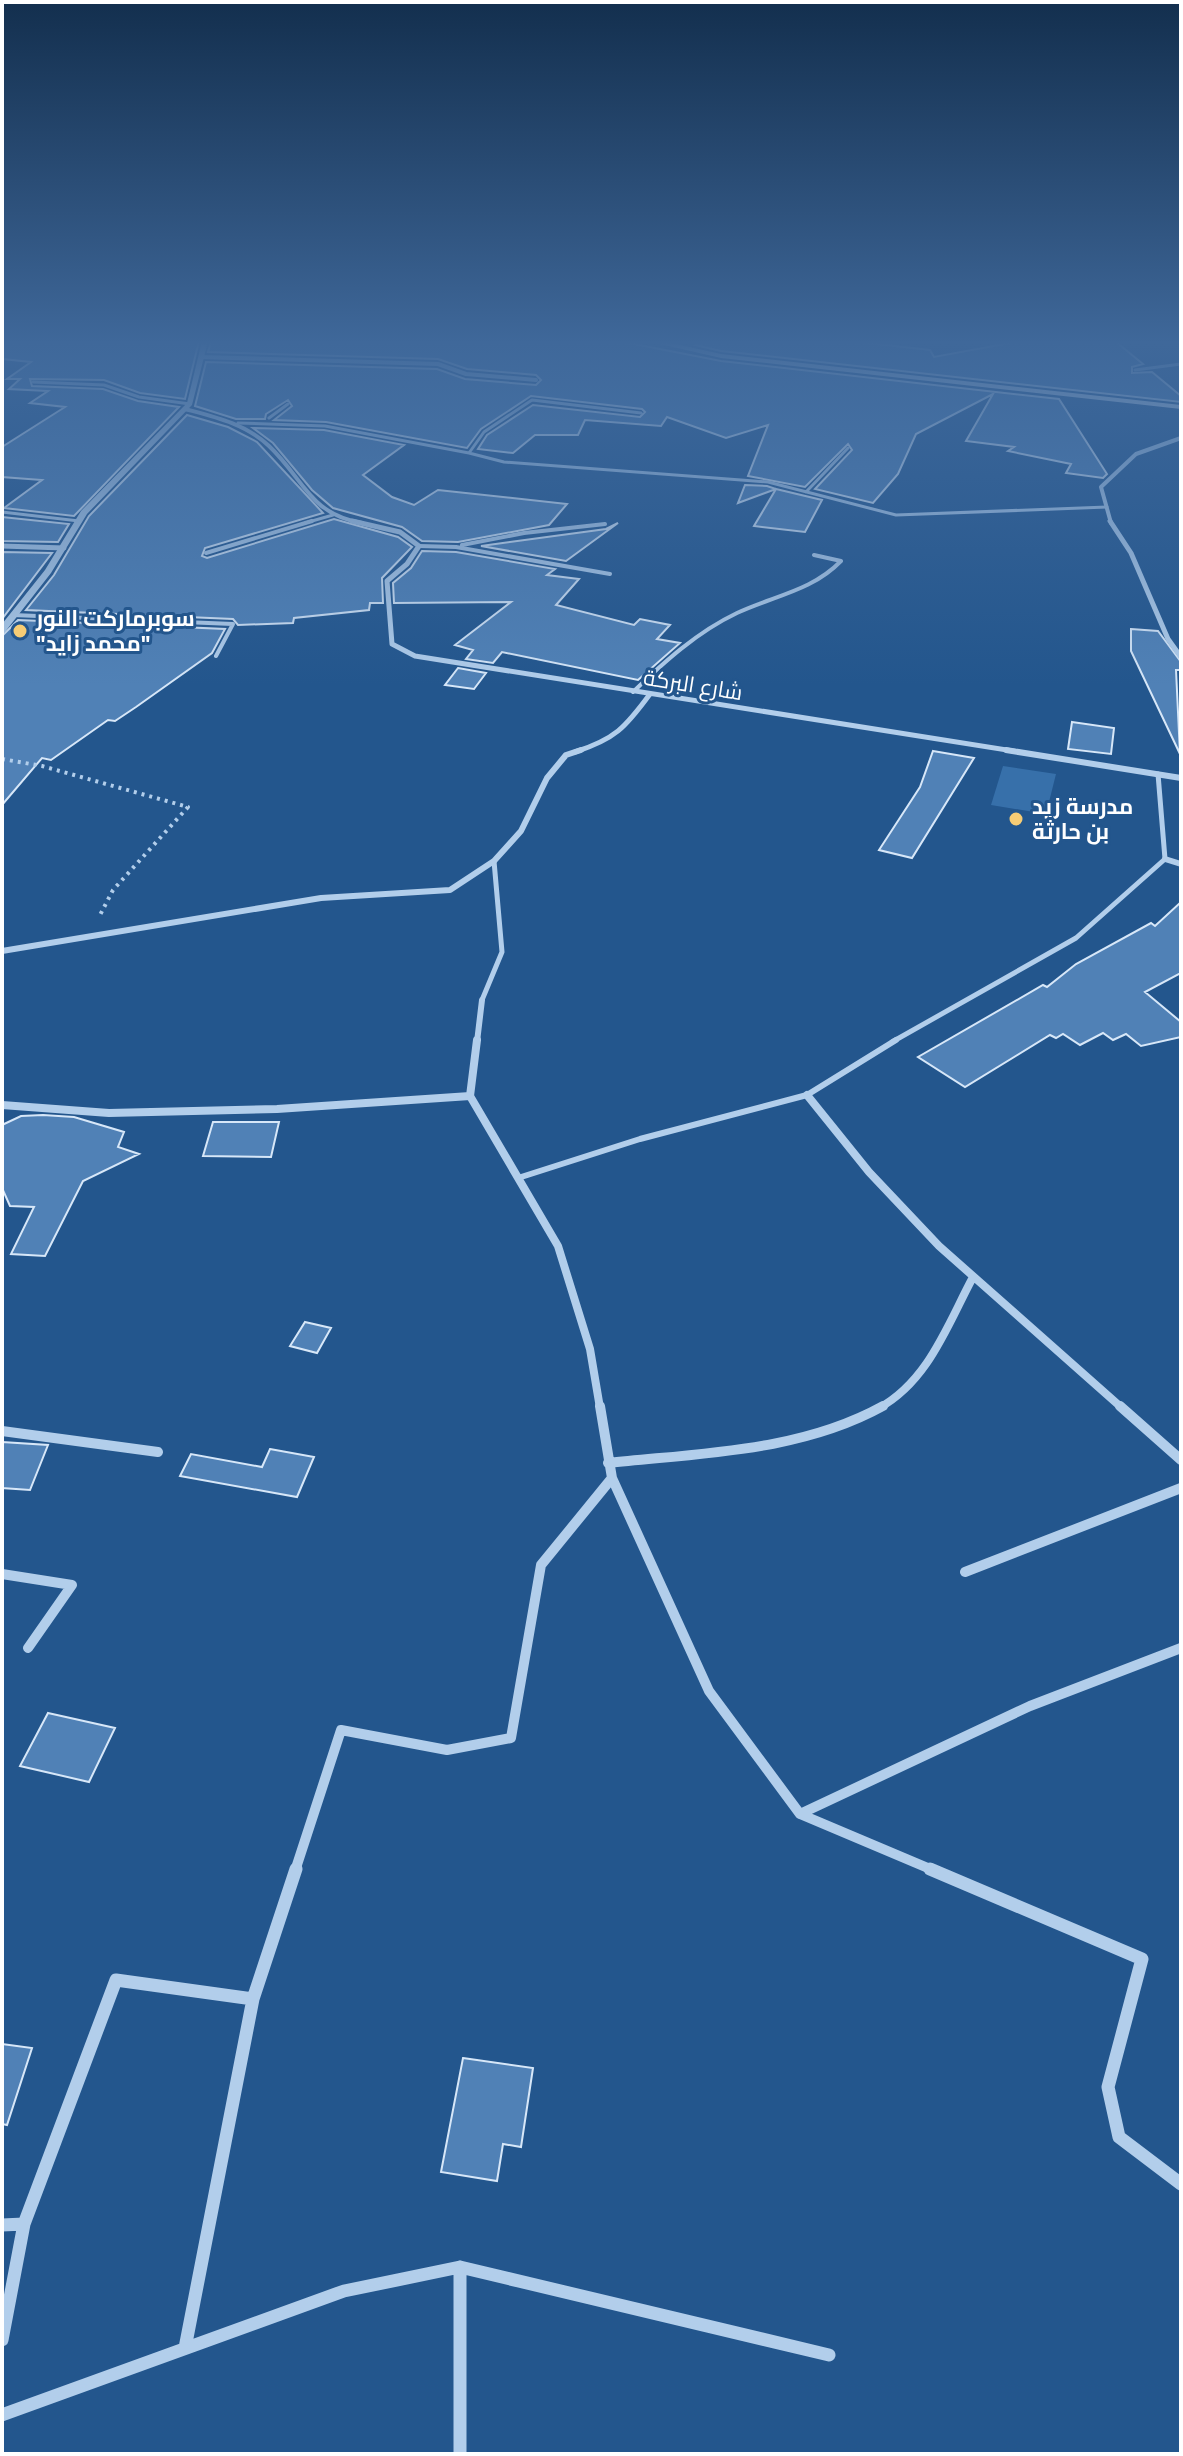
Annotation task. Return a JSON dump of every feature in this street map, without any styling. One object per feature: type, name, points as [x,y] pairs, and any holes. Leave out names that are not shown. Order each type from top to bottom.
[{"type":"street","points":[[2,630],[64,548],[79,521],[142,456]]},
{"type":"street","points":[[277,456],[315,501],[333,515],[408,534],[419,546]]},
{"type":"street","points":[[1134,456],[1117,468],[1101,487],[1111,524],[1131,553],[1168,639],[1181,657]]},
{"type":"street","points":[[2,546],[64,548]]},
{"type":"street","name":"شارع البركة","points":[[419,546],[407,564],[387,581],[392,644],[415,656],[1181,778]]},
{"type":"street","points":[[2,951],[321,898],[450,890],[494,861],[521,831],[547,778],[566,755],[606,742],[624,729],[650,694]]},
{"type":"street","points":[[1165,859],[1181,864]]},
{"type":"street","points":[[482,1000],[470,1096],[558,1246],[590,1349],[612,1478],[709,1691],[800,1814],[1142,1959],[1108,2087],[1119,2137],[1181,2184]]},
{"type":"street","points":[[807,1095],[869,1172],[972,1279],[1181,1460]]},
{"type":"street","points":[[2,1105],[109,1113],[277,1109],[470,1096]]},
{"type":"street","points":[[608,1463],[815,1437],[875,1413],[918,1377],[972,1279]]},
{"type":"street","points":[[2,1431],[158,1452]]},
{"type":"street","points":[[185,2348],[253,1999],[341,1730],[447,1750],[511,1738],[541,1565],[612,1478]]},
{"type":"street","points":[[965,1572],[1181,1488]]},
{"type":"street","points":[[2,1574],[72,1585],[28,1648]]},
{"type":"street","points":[[800,1814],[1030,1706],[1181,1648]]},
{"type":"street","points":[[2,2340],[24,2224],[116,1980],[253,1999]]},
{"type":"street","points":[[2,2225],[24,2224]]},
{"type":"street","points":[[460,2267],[460,2454]]},
{"type":"street","points":[[2,2415],[344,2291],[460,2267],[829,2355]]},
{"type":"lane","points":[[479,456],[504,462],[768,482],[896,515],[1107,507]]},
{"type":"lane","points":[[806,492],[841,456]]},
{"type":"lane","points":[[2,512],[79,521]]},
{"type":"lane","points":[[206,553],[333,515]]},
{"type":"lane","points":[[456,547],[524,533],[605,524]]},
{"type":"lane","points":[[419,546],[456,547],[610,574]]},
{"type":"lane","points":[[633,692],[687,644],[735,614],[829,576],[841,561],[814,555]]},
{"type":"lane","points":[[13,615],[233,624],[216,656]]},
{"type":"lane","points":[[517,1178],[640,1139],[807,1095],[886,1045],[1076,938],[1165,859],[1158,774]]},
{"type":"lane","points":[[482,1000],[502,952],[494,861]]},
{"type":"path","points":[[2,759],[42,766],[188,807],[113,890],[90,936]]},
{"type":"shaded area","points":[[1003,766],[1056,774],[1046,814],[991,805]]},
{"type":"building","points":[[2,456],[132,456],[74,516],[4,508],[42,480],[2,477]]},
{"type":"building","points":[[148,456],[270,456],[323,513],[205,548],[202,556],[207,558],[334,519],[398,537],[412,547],[382,578],[383,603],[370,603],[369,610],[294,618],[293,623],[238,625],[233,619],[26,610],[54,575],[89,516]]},
{"type":"building","points":[[283,456],[389,456],[363,475],[392,497],[414,505],[438,490],[567,504],[549,525],[458,542],[422,541],[402,527],[333,508],[312,490]]},
{"type":"building","points":[[756,456],[836,456],[805,487],[748,476]]},
{"type":"building","points":[[847,456],[906,456],[898,474],[873,503],[815,489]]},
{"type":"building","points":[[1030,456],[1095,456],[1107,474],[1103,478],[1066,473],[1071,464]]},
{"type":"building","points":[[745,485],[767,486],[776,489],[738,503]]},
{"type":"building","points":[[776,489],[822,500],[805,532],[754,526]]},
{"type":"building","points":[[2,517],[69,524],[58,542],[2,541]]},
{"type":"building","points":[[618,523],[566,561],[481,546],[606,529]]},
{"type":"building","points":[[422,551],[456,552],[555,569],[547,575],[579,579],[556,605],[634,625],[640,619],[670,625],[657,639],[680,643],[638,680],[502,652],[493,663],[466,659],[473,650],[455,645],[511,602],[394,603],[393,583],[411,568]]},
{"type":"building","points":[[2,552],[52,553],[2,619]]},
{"type":"building","points":[[18,620],[225,629],[212,653],[136,707],[115,721],[108,720],[51,760],[42,758],[2,805],[2,636]]},
{"type":"building","points":[[1131,629],[1158,631],[1181,662],[1181,670],[1176,670],[1180,754],[1131,651]]},
{"type":"building","points":[[458,668],[486,673],[474,689],[445,685]]},
{"type":"building","points":[[1072,722],[1114,728],[1111,754],[1068,749]]},
{"type":"building","points":[[933,751],[974,758],[912,858],[879,850],[920,787]]},
{"type":"building","points":[[1181,902],[1181,973],[1145,992],[1181,1022],[1181,1037],[1141,1046],[1126,1034],[1113,1040],[1103,1033],[1080,1045],[1063,1034],[1056,1038],[1050,1035],[965,1087],[918,1057],[1043,985],[1047,987],[1076,964],[1151,923],[1155,926]]},
{"type":"building","points":[[21,1116],[74,1117],[124,1132],[118,1147],[139,1154],[83,1181],[45,1256],[11,1254],[34,1207],[10,1206],[2,1188],[2,1125]]},
{"type":"building","points":[[213,1122],[279,1122],[271,1157],[203,1156]]},
{"type":"building","points":[[305,1322],[331,1328],[317,1353],[290,1346]]},
{"type":"building","points":[[2,1442],[48,1445],[30,1490],[2,1488]]},
{"type":"building","points":[[270,1449],[314,1457],[297,1497],[180,1476],[191,1454],[262,1467]]},
{"type":"building","points":[[48,1713],[115,1728],[89,1782],[20,1766]]},
{"type":"building","points":[[2,2044],[32,2048],[7,2125],[2,2124]]},
{"type":"building","points":[[463,2058],[533,2068],[521,2147],[503,2144],[497,2181],[441,2172]]},
{"type":"place","name":"سوبرماركت النور \"محمد زايد\"","points":[[20,631]]},
{"type":"place","name":"مدرسة زيد بن حارثة","points":[[1016,819]]}]
